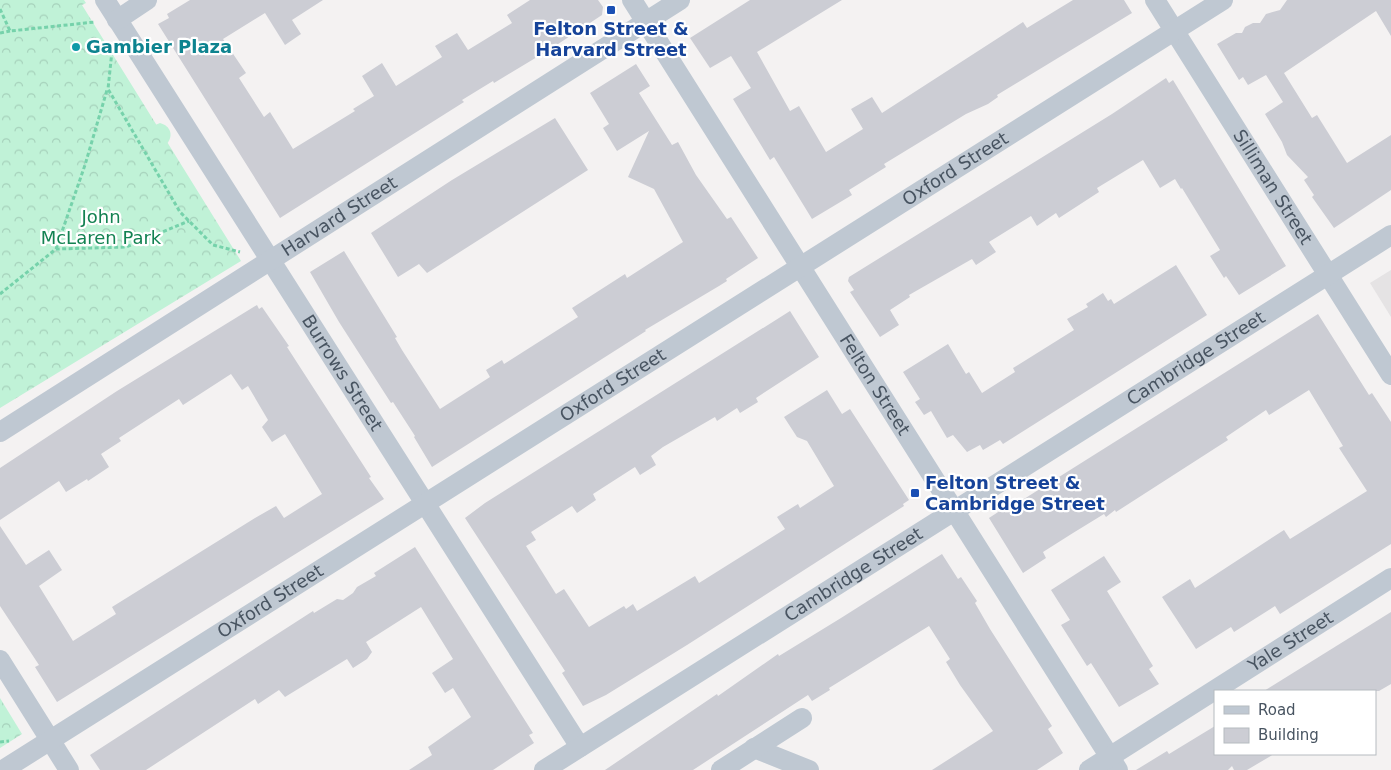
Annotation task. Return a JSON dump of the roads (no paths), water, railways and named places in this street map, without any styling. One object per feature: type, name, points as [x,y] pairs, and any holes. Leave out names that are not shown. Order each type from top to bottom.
[{"type":"street","name":"Burrows Street","points":[[105,0],[580,747]]},
{"type":"street","points":[[117,20],[148,0]]},
{"type":"street","name":"Felton Street","points":[[632,0],[1114,763]]},
{"type":"street","name":"Harvard Street","points":[[0,432],[680,0]]},
{"type":"street","name":"Silliman Street","points":[[1155,0],[1391,375]]},
{"type":"street","name":"Oxford Street","points":[[3,770],[1223,0]]},
{"type":"street","name":"Cambridge Street","points":[[544,770],[1391,235]]},
{"type":"street","name":"Yale Street","points":[[1223,690],[1391,578]]},
{"type":"street","points":[[0,660],[69,770]]},
{"type":"street","name":"Yale Street","points":[[1089,770],[1114,763],[1214,696]]},
{"type":"street","points":[[721,770],[802,718]]},
{"type":"street","points":[[754,748],[809,770]]},
{"type":"place","name":"Felton Street & Harvard Street","points":[[611,10]]},
{"type":"place","name":"Gambier Plaza","points":[[76,47]]},
{"type":"place","name":"Felton Street & Cambridge Street","points":[[915,493]]},
{"type":"park label","name":"John McLaren Park","points":[[101,227]]}]
